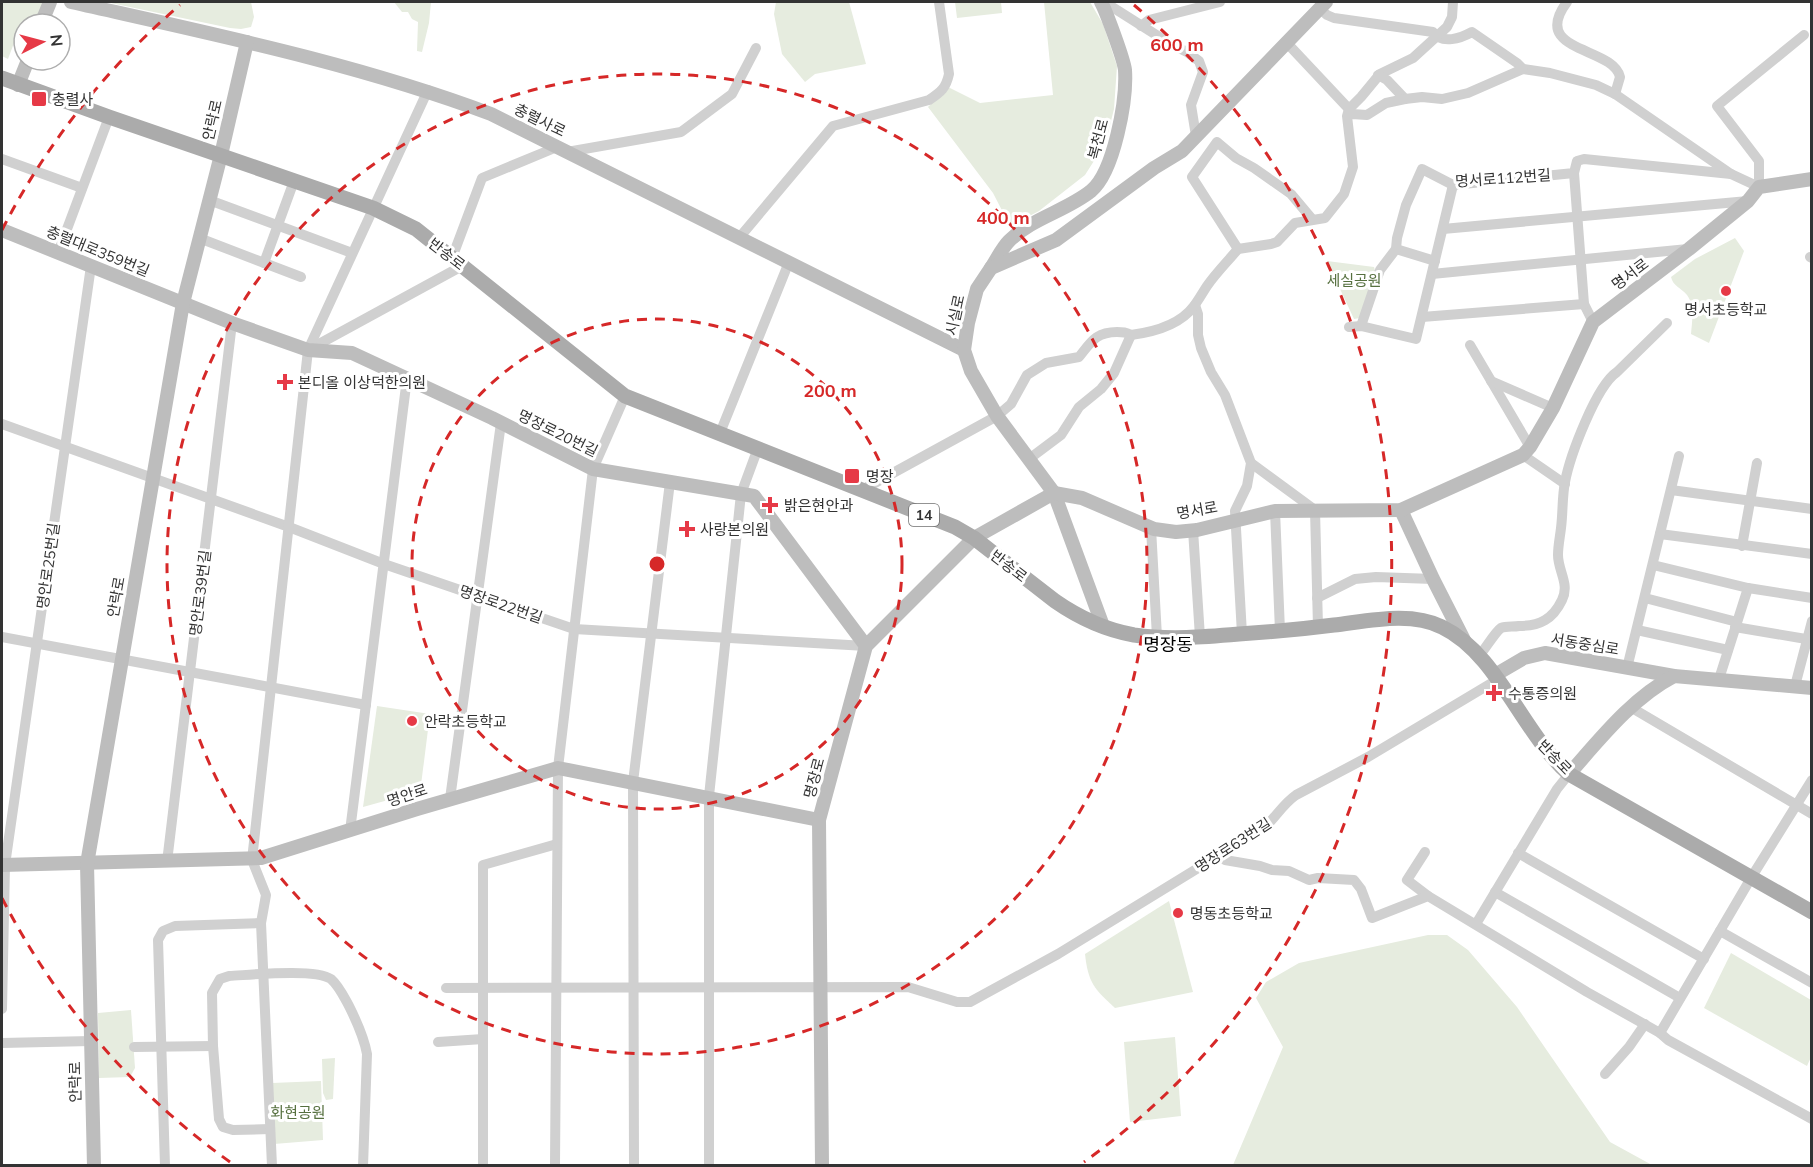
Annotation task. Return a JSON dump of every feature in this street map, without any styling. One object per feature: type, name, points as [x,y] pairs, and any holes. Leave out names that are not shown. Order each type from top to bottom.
[{"type":"main road","name":"충렬사로","points":[[70,2],[247,42],[428,90],[491,114],[964,350]]},
{"type":"main road","name":"복천로","points":[[991,268],[1009,241],[1035,222],[1091,191],[1101,180],[1109,165],[1122,109],[1125,69],[1102,5]]},
{"type":"main road","points":[[991,268],[1056,240],[1154,168],[1182,151],[1323,5]]},
{"type":"main road","name":"안락로","points":[[94,1166],[87,864],[183,303],[247,42]]},
{"type":"main road","points":[[18,85],[23,72]]},
{"type":"main road","name":"반송로","points":[[2,78],[373,208],[416,229],[625,396],[955,527],[975,538],[1068,610],[1103,626],[1132,634],[1157,637],[1200,637],[1281,631],[1379,619],[1418,619],[1441,626],[1464,640],[1497,678],[1539,742],[1569,774],[1812,912]]},
{"type":"main road","points":[[1759,187],[1812,179]]},
{"type":"main road","name":"명서로","points":[[1054,493],[1083,498],[1151,528],[1176,532],[1275,511],[1401,510],[1526,451],[1553,408],[1593,322],[1689,249],[1748,201],[1759,187]]},
{"type":"main road","name":"충렬대로359번길","points":[[2,230],[183,303]]},
{"type":"main road","name":"시실로","points":[[991,268],[977,289],[968,323],[964,350],[970,370],[997,416],[1054,493],[1103,626]]},
{"type":"main road","name":"명장로20번길","points":[[183,303],[308,350],[352,353],[593,469],[754,496],[866,646]]},
{"type":"main road","points":[[866,646],[975,538],[1054,493]]},
{"type":"main road","points":[[1401,510],[1464,640]]},
{"type":"main road","name":"명장로","points":[[822,1166],[819,819],[866,646]]},
{"type":"main road","name":"서동중심로","points":[[1497,678],[1516,661],[1541,653],[1674,676],[1812,688]]},
{"type":"main road","points":[[1569,774],[1632,708],[1658,684],[1674,676]]},
{"type":"main road","name":"명안로","points":[[3,865],[252,860],[558,768],[819,819]]},
{"type":"street","points":[[739,238],[832,126],[929,100],[942,92],[949,74],[939,2]]},
{"type":"street","points":[[1141,26],[1149,21],[1220,2]]},
{"type":"street","points":[[862,490],[997,416],[1011,404],[1027,375],[1046,363],[1079,357],[1090,342],[1104,332],[1126,332],[1131,335],[1163,328],[1180,318],[1195,305],[1208,284],[1238,249],[1277,242],[1295,223],[1321,219],[1328,215],[1344,194],[1354,161],[1348,109],[1361,98],[1378,75],[1413,58],[1450,23],[1453,2]]},
{"type":"street","points":[[1567,2],[1557,23],[1565,41],[1615,68],[1620,77],[1615,94]]},
{"type":"street","points":[[1102,5],[1109,5],[1198,61],[1203,72],[1191,105],[1196,136]]},
{"type":"street","points":[[1323,5],[1326,15],[1334,18],[1433,32],[1444,39],[1461,38],[1472,32],[1518,63],[1523,69]]},
{"type":"street","points":[[1286,42],[1352,114],[1367,115],[1386,103],[1405,99],[1422,97],[1442,99],[1468,93],[1523,69],[1550,73],[1596,85],[1615,94],[1731,174],[1759,187],[1759,162],[1717,106],[1804,35]]},
{"type":"street","points":[[308,350],[457,262],[482,178],[562,149],[681,132],[732,94],[756,48]]},
{"type":"street","points":[[1378,75],[1387,80],[1405,99]]},
{"type":"street","points":[[272,1166],[261,923],[266,895],[252,860],[308,350],[428,90]]},
{"type":"street","points":[[58,253],[109,117]]},
{"type":"street","points":[[1238,249],[1192,177],[1217,142],[1236,158],[1292,194],[1312,219]]},
{"type":"street","points":[[2,159],[82,188]]},
{"type":"street","name":"명서로112번길","points":[[1361,326],[1380,270],[1396,249],[1406,205],[1422,169],[1453,185],[1574,172],[1577,161],[1584,159],[1731,174]]},
{"type":"street","points":[[1574,172],[1584,304],[1593,322]]},
{"type":"street","points":[[264,263],[294,181]]},
{"type":"street","points":[[1348,327],[1361,326],[1416,339],[1453,185]]},
{"type":"street","points":[[209,200],[352,253]]},
{"type":"street","points":[[1443,229],[1748,201]]},
{"type":"street","points":[[200,238],[301,277]]},
{"type":"street","points":[[1396,249],[1435,261]]},
{"type":"street","points":[[1432,274],[1689,249]]},
{"type":"street","points":[[720,433],[789,262]]},
{"type":"street","name":"명안로25번길","points":[[2,1009],[3,865],[91,266]]},
{"type":"street","points":[[1422,317],[1584,304]]},
{"type":"street","points":[[1195,305],[1201,348],[1211,372],[1225,395],[1251,463],[1247,486],[1237,504],[1235,520],[1242,634]]},
{"type":"street","name":"명안로39번길","points":[[167,862],[232,323]]},
{"type":"street","points":[[1478,657],[1498,630],[1504,627],[1540,625],[1551,618],[1561,603],[1565,594],[1565,585],[1558,559],[1558,543],[1565,484],[1574,452],[1609,378],[1667,323]]},
{"type":"street","points":[[1029,459],[1061,435],[1079,407],[1101,389],[1114,373],[1131,335]]},
{"type":"street","points":[[1470,345],[1526,451],[1565,484]]},
{"type":"street","points":[[351,831],[406,378]]},
{"type":"street","points":[[1491,381],[1553,408]]},
{"type":"street","points":[[555,1166],[558,768],[593,469],[625,396]]},
{"type":"street","points":[[450,799],[501,423]]},
{"type":"street","name":"명장로22번길","points":[[2,424],[289,527],[384,564],[574,630],[866,646]]},
{"type":"street","points":[[709,1166],[709,796],[741,494],[758,448]]},
{"type":"street","points":[[1627,668],[1679,456]]},
{"type":"street","points":[[1251,463],[1315,510],[1318,627]]},
{"type":"street","points":[[1742,546],[1757,463]]},
{"type":"street","points":[[633,1166],[633,782],[670,482]]},
{"type":"street","points":[[1671,490],[1812,509]]},
{"type":"street","points":[[1275,511],[1281,631]]},
{"type":"street","points":[[1151,528],[1157,637]]},
{"type":"street","points":[[1192,530],[1200,637]]},
{"type":"street","points":[[1660,534],[1812,554]]},
{"type":"street","points":[[1653,565],[1748,588],[1812,598]]},
{"type":"street","points":[[1317,598],[1355,579],[1376,577],[1433,579]]},
{"type":"street","points":[[1719,679],[1748,588]]},
{"type":"street","points":[[1645,598],[1736,625],[1809,640]]},
{"type":"street","points":[[1795,686],[1809,640],[1812,621]]},
{"type":"street","points":[[1637,630],[1728,650]]},
{"type":"street","points":[[2,637],[366,705]]},
{"type":"street","name":"명장로63번길","points":[[446,988],[908,987],[957,1002],[970,1002],[1058,954],[1265,827],[1285,803],[1296,795],[1368,757],[1497,678]]},
{"type":"street","points":[[1632,708],[1812,814]]},
{"type":"street","points":[[1476,924],[1557,789],[1569,774]]},
{"type":"street","points":[[1660,1033],[1751,878],[1812,780]]},
{"type":"street","points":[[483,1166],[483,865],[558,844]]},
{"type":"street","points":[[1425,852],[1407,880],[1428,896],[1587,992],[1645,1024],[1668,1040],[1812,1119]]},
{"type":"street","points":[[1518,853],[1704,959]]},
{"type":"street","points":[[1219,855],[1225,860],[1272,870],[1289,871],[1309,880],[1318,878],[1354,880],[1361,889],[1372,918],[1428,896]]},
{"type":"street","points":[[1495,892],[1680,998]]},
{"type":"street","points":[[165,1166],[163,1046],[157,946],[163,931],[175,926],[261,923]]},
{"type":"street","points":[[1720,931],[1812,983]]},
{"type":"street","points":[[270,1129],[233,1130],[223,1126],[217,1112],[212,993],[220,979],[229,975],[316,973],[330,979],[341,991],[365,1042],[367,1054],[363,1166]]},
{"type":"street","points":[[1605,1074],[1629,1047],[1645,1024]]},
{"type":"street","points":[[438,1042],[483,1039]]},
{"type":"street","points":[[2,1043],[91,1041]]},
{"type":"street","points":[[134,1047],[213,1046]]},
{"type":"green space","points":[[2,2],[44,2],[40,12],[12,12],[12,48],[8,59],[2,56]]},
{"type":"green space","points":[[106,2],[251,2],[254,17],[251,27],[230,28]]},
{"type":"green space","points":[[394,2],[431,2],[422,52],[417,51],[418,22],[412,19],[408,12],[402,12]]},
{"type":"green space","points":[[776,2],[849,2],[866,64],[815,74],[805,82],[782,54],[774,14]]},
{"type":"green space","points":[[955,2],[1001,2],[1002,13],[957,18]]},
{"type":"green space","points":[[1044,2],[1090,2],[1103,24],[1117,66],[1114,109],[1108,133],[1085,175],[1039,211],[1010,226],[993,193],[928,107],[948,87],[980,103],[1053,95]]},
{"type":"green space","points":[[1735,238],[1744,251],[1709,343],[1691,334],[1690,299],[1675,285],[1671,277],[1695,259]]},
{"type":"green space","name":"세실공원","points":[[1327,261],[1374,267],[1376,274],[1360,318],[1354,319]]},
{"type":"green space","points":[[377,706],[430,714],[421,785],[417,792],[363,807]]},
{"type":"green space","points":[[1169,901],[1193,992],[1115,1008],[1093,984],[1085,954]]},
{"type":"green space","points":[[1428,935],[1447,935],[1468,950],[1517,1007],[1610,1142],[1652,1165],[1233,1165],[1283,1047],[1256,998],[1266,982],[1299,963]]},
{"type":"green space","points":[[1731,953],[1811,1000],[1811,1057],[1807,1066],[1704,1008]]},
{"type":"green space","points":[[131,1010],[135,1068],[130,1077],[99,1078],[98,1013]]},
{"type":"green space","points":[[1175,1037],[1181,1116],[1130,1122],[1124,1042]]},
{"type":"green space","points":[[335,1058],[333,1099],[326,1100],[323,1093],[322,1059]]},
{"type":"green space","name":"화현공원","points":[[321,1081],[323,1140],[274,1144],[272,1083]]},
{"type":"place","name":"충렬사","points":[[39,99]]},
{"type":"place","name":"명서초등학교","points":[[1726,291]]},
{"type":"place","name":"본디올 이상덕한의원","points":[[285,382]]},
{"type":"place","name":"명장","points":[[852,476]]},
{"type":"place","name":"밝은현안과","points":[[770,505]]},
{"type":"place","name":"사랑본의원","points":[[687,529]]},
{"type":"place","name":"수통증의원","points":[[1494,693]]},
{"type":"place","name":"안락초등학교","points":[[412,721]]},
{"type":"place","name":"명동초등학교","points":[[1178,913]]},
{"type":"district","name":"명장동","points":[[1168,644]]}]
